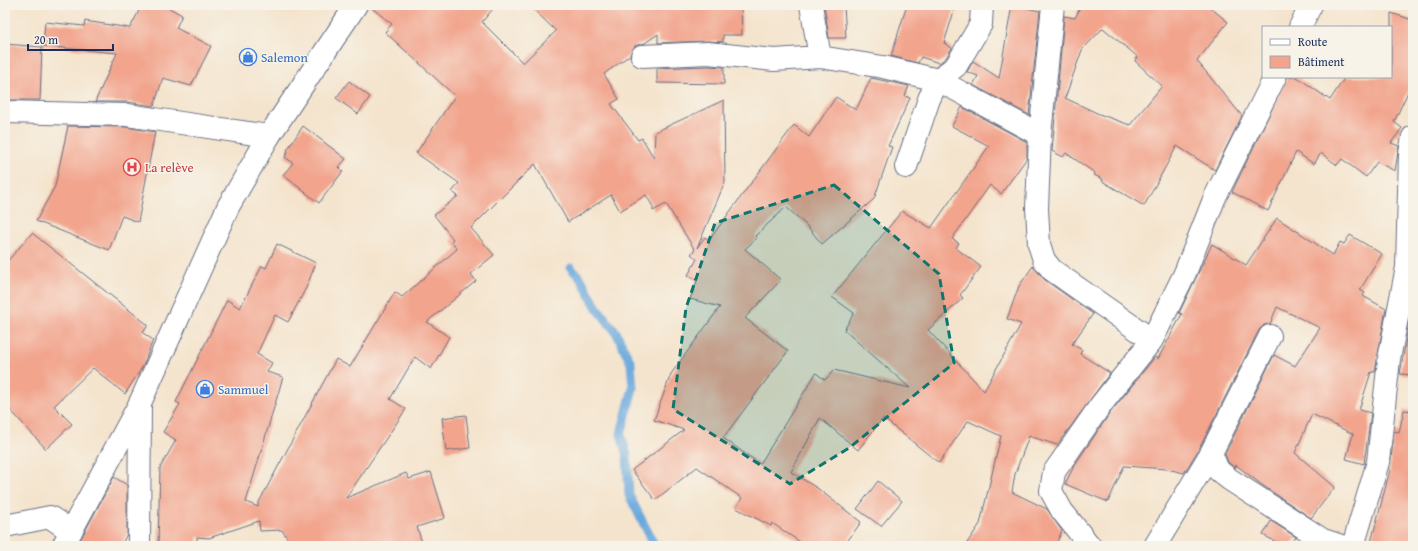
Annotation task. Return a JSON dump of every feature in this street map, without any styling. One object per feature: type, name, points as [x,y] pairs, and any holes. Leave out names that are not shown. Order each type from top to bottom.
[{"type":"street","points":[[5,526],[50,518],[67,538],[140,403],[228,207],[269,136],[356,5]]},
{"type":"street","points":[[811,5],[820,57]]},
{"type":"street","points":[[906,167],[929,99],[938,80],[956,66],[981,24],[982,5]]},
{"type":"street","points":[[1053,5],[1040,135],[1037,208],[1039,244],[1044,260],[1052,270],[1068,283],[1152,340]]},
{"type":"street","points":[[1300,26],[1311,5]]},
{"type":"street","points":[[642,56],[708,53],[774,60],[820,57],[883,67],[938,80],[1040,135]]},
{"type":"street","points":[[1090,546],[1062,511],[1051,492],[1054,472],[1100,406],[1152,340],[1185,273],[1215,197],[1274,78]]},
{"type":"street","points":[[5,112],[127,114],[269,136]]},
{"type":"street","points":[[1353,546],[1378,462],[1389,360],[1407,267],[1410,154],[1413,137]]},
{"type":"street","points":[[1155,546],[1211,453],[1270,336]]},
{"type":"street","points":[[139,546],[140,403]]},
{"type":"street","points":[[1211,453],[1218,470],[1229,479],[1323,540],[1341,546]]},
{"type":"highlighted area","points":[[834,185],[939,274],[954,363],[849,448],[790,484],[673,409],[686,308],[715,223]]},
{"type":"building","points":[[142,5],[164,5],[182,15],[176,28],[211,46],[191,86],[163,78],[154,106],[127,102],[95,102],[117,53],[43,46],[45,22],[84,26],[85,21],[130,28]]},
{"type":"building","points":[[368,5],[496,5],[482,22],[523,63],[556,31],[529,5],[741,5],[742,35],[723,35],[723,42],[707,41],[658,43],[658,34],[645,43],[635,46],[630,55],[604,74],[619,99],[611,104],[638,140],[642,138],[654,158],[655,132],[724,100],[725,182],[697,248],[705,237],[709,240],[794,125],[809,137],[836,97],[856,110],[871,78],[909,86],[905,96],[910,98],[888,146],[892,147],[874,199],[822,244],[806,225],[786,207],[755,236],[757,238],[745,249],[781,280],[745,318],[788,351],[723,438],[760,464],[816,373],[825,380],[834,370],[910,388],[844,330],[854,313],[832,297],[902,211],[931,228],[989,146],[952,126],[962,107],[1027,142],[1027,158],[1001,194],[990,185],[952,239],[959,243],[956,248],[981,267],[960,295],[963,298],[928,330],[984,391],[1021,324],[1007,319],[1019,286],[1033,266],[1045,280],[1093,314],[1072,344],[1082,350],[1080,354],[1110,373],[1057,445],[1029,436],[1015,474],[1012,492],[1047,509],[1062,531],[1055,546],[965,546],[980,524],[1001,436],[968,421],[939,463],[883,418],[858,450],[820,418],[791,472],[817,488],[861,522],[844,546],[806,546],[772,523],[771,526],[736,508],[742,498],[697,467],[655,500],[632,470],[684,430],[654,420],[671,374],[720,307],[690,299],[697,281],[688,275],[697,259],[691,254],[695,250],[666,204],[653,211],[653,207],[646,195],[620,211],[611,195],[568,222],[535,164],[471,228],[494,255],[471,274],[476,281],[427,322],[449,337],[431,369],[415,357],[390,399],[406,409],[346,498],[406,473],[409,479],[431,472],[445,518],[417,527],[423,546],[292,546],[282,530],[260,531],[259,521],[209,538],[197,537],[197,546],[158,546],[160,468],[176,440],[163,432],[180,404],[176,402],[227,300],[240,308],[262,266],[266,268],[277,244],[316,263],[306,288],[288,322],[275,315],[257,354],[272,363],[267,372],[283,377],[246,502],[258,507],[258,504],[336,359],[350,367],[395,292],[402,297],[457,249],[451,241],[453,239],[434,215],[458,196],[452,192],[459,183],[416,153],[455,96],[385,32],[392,24]]},
{"type":"building","points":[[824,5],[844,5],[846,38],[829,38]]},
{"type":"building","points":[[907,5],[956,5],[944,43],[952,48],[946,58],[939,63],[921,57],[918,63],[891,56]]},
{"type":"building","points":[[1012,5],[1040,11],[1029,115],[973,85],[978,76],[967,72],[973,61],[999,78]]},
{"type":"building","points":[[1076,5],[1207,5],[1228,22],[1197,61],[1242,116],[1215,170],[1177,146],[1144,206],[1102,181],[1103,179],[1094,175],[1095,173],[1066,153],[1063,157],[1052,151],[1064,16],[1075,18],[1080,8]],"holes":[[[1103,28],[1138,57],[1135,61],[1162,86],[1130,125],[1099,114],[1065,98],[1082,50]]]},
{"type":"building","points":[[1391,13],[1413,20],[1413,81],[1394,122],[1402,128],[1391,143],[1399,146],[1395,171],[1377,162],[1366,177],[1342,159],[1337,165],[1321,153],[1314,164],[1296,152],[1268,211],[1232,192],[1287,78],[1298,78],[1330,100],[1344,78],[1392,78]]},
{"type":"building","points":[[5,44],[42,47],[40,100],[5,100]]},
{"type":"building","points":[[708,66],[724,67],[724,84],[657,83],[657,68]]},
{"type":"building","points":[[349,81],[370,97],[358,114],[336,98]]},
{"type":"building","points":[[68,126],[126,127],[155,132],[138,222],[122,216],[109,250],[36,221],[55,186]]},
{"type":"building","points":[[303,126],[346,159],[339,167],[343,171],[319,203],[283,175],[293,163],[285,157],[288,151],[287,150]]},
{"type":"building","points":[[1277,218],[1333,255],[1340,242],[1344,244],[1350,235],[1382,254],[1360,290],[1365,293],[1363,296],[1386,309],[1375,372],[1371,372],[1359,410],[1371,413],[1364,464],[1346,459],[1353,434],[1312,414],[1295,453],[1335,487],[1311,518],[1262,485],[1236,465],[1235,468],[1228,462],[1225,454],[1274,355],[1295,366],[1320,328],[1277,307],[1270,324],[1264,325],[1259,330],[1200,447],[1184,473],[1167,469],[1124,466],[1108,502],[1065,484],[1074,466],[1110,413],[1155,357],[1158,359],[1182,314],[1179,313],[1212,244],[1246,265]]},
{"type":"building","points":[[32,233],[148,325],[143,333],[153,340],[143,366],[125,394],[93,368],[54,406],[72,424],[46,449],[5,404],[5,264]]},
{"type":"building","points":[[1409,322],[1413,324],[1413,375],[1400,374]]},
{"type":"building","points":[[1404,410],[1413,411],[1413,546],[1370,546],[1390,470],[1394,431],[1399,432]]},
{"type":"building","points":[[466,415],[470,448],[446,451],[442,418]]},
{"type":"building","points":[[114,477],[127,485],[127,534],[121,546],[77,546]]},
{"type":"building","points":[[878,481],[902,501],[881,526],[857,509]]},
{"type":"building","points":[[1271,521],[1296,537],[1289,546],[1284,546],[1263,535]]},
{"type":"waterway","points":[[571,268],[581,279],[597,308],[616,332],[631,363],[633,388],[621,434],[627,456],[629,495],[655,546]]},
{"type":"place","name":"Salemon","points":[[248,57]]},
{"type":"place","name":"La relève","points":[[132,167]]},
{"type":"place","name":"Sammuel","points":[[205,389]]}]
